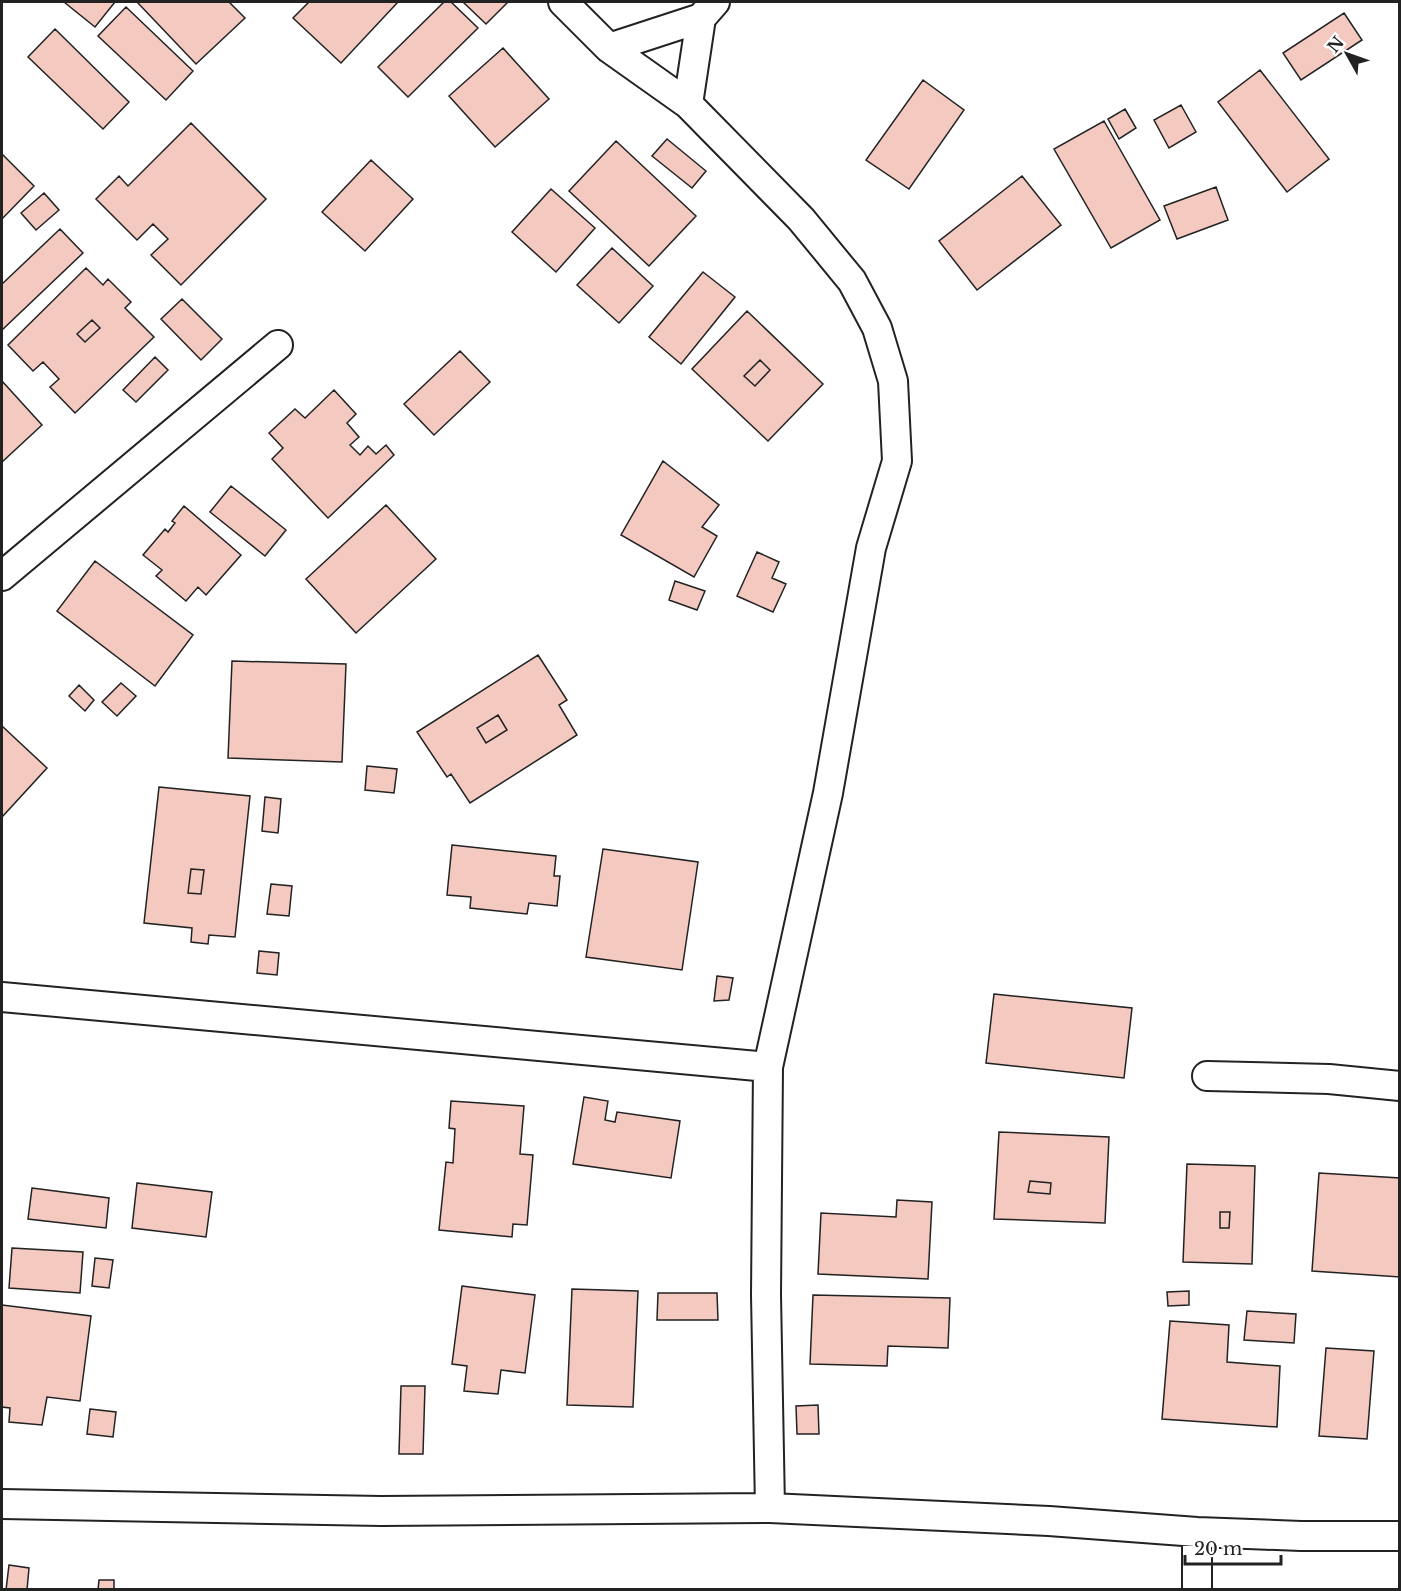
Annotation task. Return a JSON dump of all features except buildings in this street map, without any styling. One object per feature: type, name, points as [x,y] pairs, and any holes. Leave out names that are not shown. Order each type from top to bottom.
[{"type":"street","points":[[563,2],[609,48],[688,104],[801,219],[852,280],[878,328],[893,381],[897,461],[871,548],[828,793],[768,1067],[766,1295],[770,1509]]},
{"type":"street","points":[[609,48],[708,10]]},
{"type":"street","points":[[688,104],[708,10]]},
{"type":"street","points":[[2,576],[278,345]]},
{"type":"street","points":[[2,997],[768,1067]]},
{"type":"street","points":[[1207,1076],[1329,1079],[1400,1086]]},
{"type":"street","points":[[2,1504],[381,1511],[770,1509],[1049,1521],[1197,1532],[1301,1536],[1400,1536]]},
{"type":"street","points":[[1197,1532],[1197,1590]]}]
